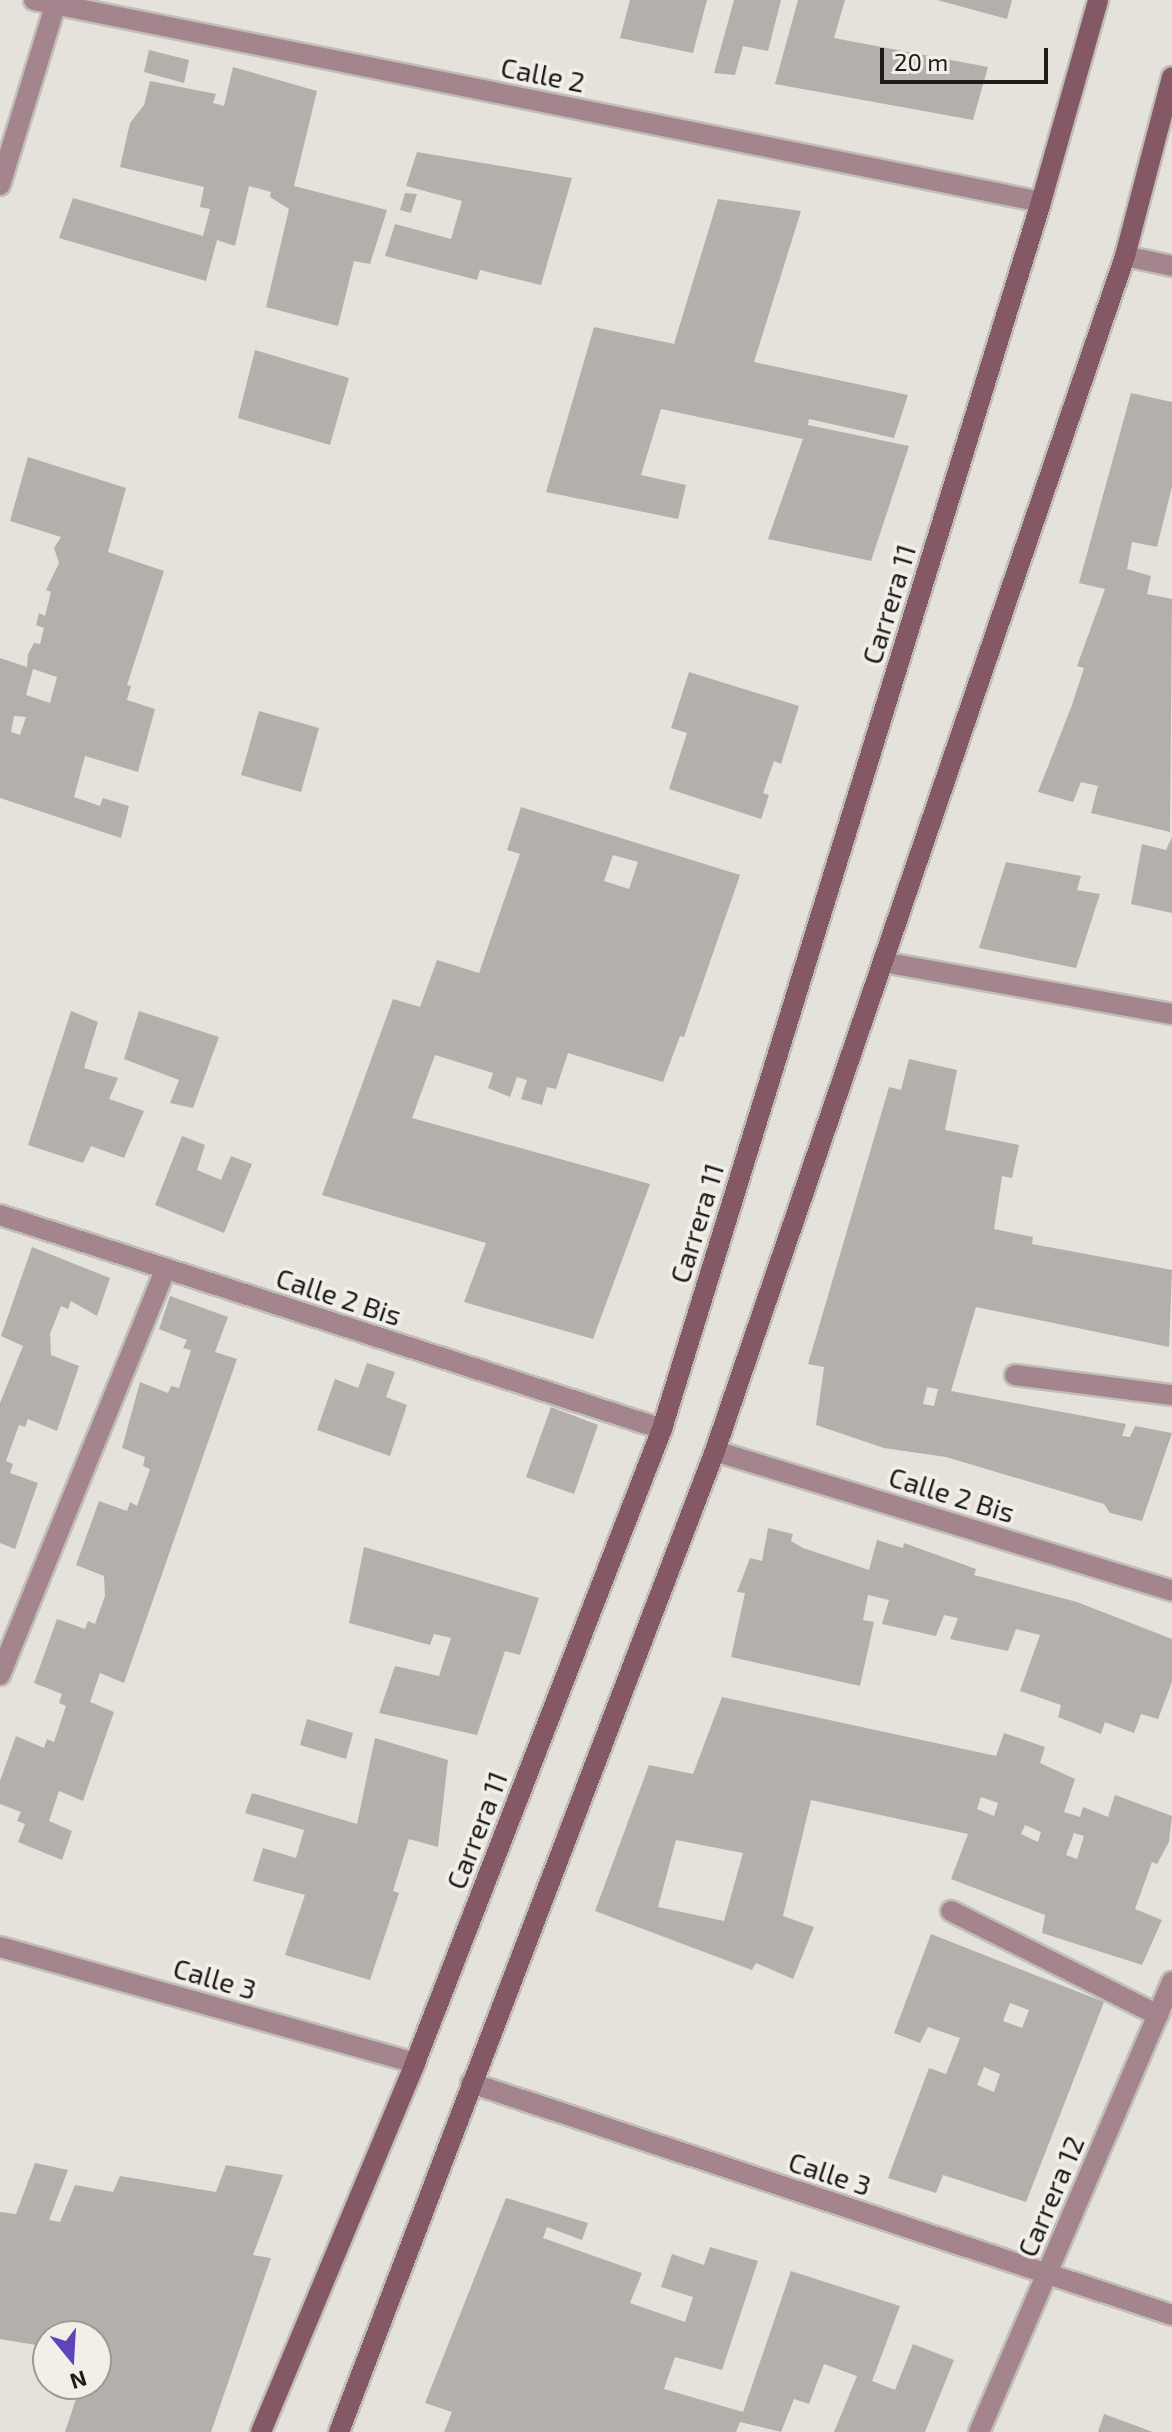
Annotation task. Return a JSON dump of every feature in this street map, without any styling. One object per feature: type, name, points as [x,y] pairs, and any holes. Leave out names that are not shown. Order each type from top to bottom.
[{"type":"main road","name":"Carrera 11","points":[[261,2432],[415,2063],[662,1429],[1041,202],[1098,0]]},
{"type":"main road","points":[[339,2432],[715,1451],[1125,256],[1172,77]]},
{"type":"street","name":"Calle 2","points":[[34,0],[1041,202]]},
{"type":"street","points":[[0,185],[56,2]]},
{"type":"street","points":[[1125,256],[1172,266]]},
{"type":"street","points":[[883,962],[1172,1014]]},
{"type":"street","name":"Calle 2 Bis","points":[[0,1215],[662,1429]]},
{"type":"street","points":[[0,1675],[166,1269]]},
{"type":"street","points":[[1015,1375],[1172,1395]]},
{"type":"street","name":"Calle 2 Bis","points":[[715,1451],[1172,1591]]},
{"type":"street","points":[[951,1911],[1158,2015]]},
{"type":"street","name":"Calle 3","points":[[0,1947],[415,2063]]},
{"type":"street","name":"Carrera 12","points":[[979,2432],[1172,1982]]},
{"type":"street","name":"Calle 3","points":[[471,2083],[1172,2315]]},
{"type":"building","points":[[630,0],[707,0],[693,53],[620,38]]},
{"type":"building","points":[[734,0],[781,0],[768,51],[743,46],[735,75],[714,73]]},
{"type":"building","points":[[798,0],[845,0],[834,38],[988,67],[973,120],[775,84]]},
{"type":"building","points":[[937,0],[1012,0],[1007,19]]},
{"type":"building","points":[[149,50],[189,60],[184,83],[144,72]]},
{"type":"building","points":[[233,67],[317,91],[294,186],[387,210],[370,264],[354,261],[338,326],[266,307],[289,209],[270,197],[271,192],[249,186],[235,246],[217,240],[206,281],[59,238],[73,198],[203,236],[210,209],[200,207],[204,187],[120,167],[130,123],[144,105],[150,81],[216,94],[213,103],[224,106]]},
{"type":"building","points":[[417,152],[572,178],[541,285],[480,270],[477,280],[385,256],[395,224],[451,239],[462,201],[406,186]]},
{"type":"building","points":[[405,193],[417,194],[411,213],[400,210]]},
{"type":"building","points":[[718,199],[801,211],[754,362],[908,395],[894,438],[809,419],[808,425],[909,446],[871,561],[768,539],[803,439],[661,409],[641,475],[686,485],[678,519],[546,492],[594,327],[674,344]]},
{"type":"building","points":[[255,350],[349,378],[330,445],[238,418]]},
{"type":"building","points":[[1131,393],[1172,402],[1172,487],[1157,547],[1132,542],[1127,569],[1151,576],[1147,594],[1172,599],[1170,832],[1091,813],[1098,786],[1081,782],[1073,802],[1038,792],[1072,705],[1084,668],[1077,666],[1105,589],[1079,583]]},
{"type":"building","points":[[28,457],[126,488],[108,552],[164,571],[127,685],[131,686],[127,700],[155,709],[138,772],[85,756],[74,797],[100,806],[103,798],[129,806],[121,838],[0,798],[0,658],[27,667],[28,654],[34,643],[40,644],[44,628],[36,625],[39,613],[45,616],[51,592],[46,590],[59,563],[54,548],[61,537],[10,521]],"holes":[[[33,669],[57,677],[50,703],[26,695]],[[14,716],[26,717],[20,735],[11,732]]]},
{"type":"building","points":[[689,672],[799,706],[781,764],[774,761],[763,793],[769,795],[761,819],[669,789],[687,733],[671,728]]},
{"type":"building","points":[[259,711],[319,728],[301,792],[241,775]]},
{"type":"building","points":[[521,807],[740,875],[684,1037],[680,1036],[663,1082],[568,1053],[556,1089],[547,1087],[542,1105],[521,1099],[527,1080],[517,1077],[510,1097],[488,1088],[493,1073],[435,1055],[412,1118],[650,1184],[593,1339],[464,1302],[486,1243],[322,1195],[393,999],[420,1007],[437,960],[479,973],[520,854],[507,850]],"holes":[[[613,855],[638,862],[629,889],[604,881]]]},
{"type":"building","points":[[1172,837],[1172,913],[1131,904],[1142,844],[1166,850]]},
{"type":"building","points":[[1006,862],[1081,876],[1077,890],[1100,894],[1076,968],[979,948]]},
{"type":"building","points":[[71,1011],[98,1022],[84,1068],[118,1078],[109,1099],[144,1111],[124,1158],[91,1146],[83,1163],[28,1145]]},
{"type":"building","points":[[139,1011],[219,1037],[193,1108],[170,1103],[179,1080],[124,1059]]},
{"type":"building","points":[[909,1059],[957,1070],[945,1130],[1019,1145],[1012,1178],[1002,1176],[994,1229],[1033,1237],[1032,1244],[1172,1270],[1169,1347],[976,1307],[951,1391],[1126,1424],[1122,1436],[1130,1437],[1135,1426],[1172,1433],[1142,1521],[1110,1513],[1104,1504],[946,1457],[884,1448],[816,1425],[824,1367],[808,1364],[889,1087],[901,1090]],"holes":[[[927,1387],[938,1389],[934,1406],[923,1404]]]},
{"type":"building","points":[[182,1136],[205,1145],[197,1170],[221,1180],[231,1156],[252,1164],[224,1233],[155,1205]]},
{"type":"building","points":[[32,1247],[110,1278],[97,1316],[71,1301],[68,1309],[61,1306],[50,1334],[51,1355],[79,1366],[57,1431],[28,1419],[25,1427],[19,1425],[6,1461],[13,1464],[10,1473],[38,1483],[15,1549],[0,1543],[0,1403],[23,1346],[1,1336]]},
{"type":"building","points":[[170,1296],[228,1317],[215,1352],[237,1359],[124,1683],[100,1673],[90,1702],[114,1712],[83,1801],[59,1791],[49,1821],[72,1831],[62,1860],[18,1842],[25,1824],[17,1821],[21,1812],[0,1804],[0,1781],[16,1736],[44,1748],[47,1739],[54,1742],[66,1706],[59,1703],[62,1694],[34,1683],[57,1619],[85,1629],[88,1621],[95,1624],[105,1596],[104,1576],[76,1565],[99,1501],[127,1511],[130,1502],[137,1506],[150,1469],[143,1466],[145,1457],[122,1448],[140,1382],[168,1393],[171,1386],[179,1388],[191,1350],[183,1348],[187,1340],[159,1329]]},
{"type":"building","points":[[367,1363],[395,1372],[386,1397],[407,1405],[390,1456],[317,1430],[335,1379],[358,1388]]},
{"type":"building","points":[[551,1407],[598,1425],[574,1494],[526,1477]]},
{"type":"building","points":[[768,1528],[793,1534],[791,1541],[803,1548],[869,1570],[877,1540],[903,1548],[904,1543],[976,1569],[974,1575],[1077,1602],[1172,1639],[1172,1682],[1158,1719],[1141,1714],[1134,1733],[1105,1722],[1101,1734],[1058,1717],[1061,1705],[1020,1691],[1040,1635],[1016,1629],[1008,1651],[950,1639],[958,1618],[944,1615],[936,1636],[882,1624],[889,1600],[868,1595],[863,1620],[874,1622],[860,1686],[731,1657],[745,1593],[737,1592],[750,1558],[762,1561]]},
{"type":"building","points":[[364,1547],[539,1598],[520,1655],[505,1651],[477,1735],[379,1713],[395,1666],[439,1676],[451,1638],[434,1634],[430,1645],[349,1623]]},
{"type":"building","points":[[722,1697],[996,1756],[1004,1733],[1045,1747],[1040,1763],[1075,1779],[1064,1812],[1080,1817],[1083,1807],[1108,1817],[1115,1795],[1172,1816],[1169,1842],[1157,1864],[1152,1862],[1135,1909],[1162,1920],[1142,1965],[1042,1933],[1045,1915],[951,1879],[968,1834],[811,1800],[783,1916],[814,1927],[793,1979],[756,1963],[752,1970],[595,1911],[649,1765],[693,1774]],"holes":[[[981,1797],[998,1803],[994,1816],[977,1809]],[[1025,1825],[1041,1832],[1038,1842],[1021,1834]],[[1074,1833],[1084,1836],[1077,1859],[1066,1855]],[[676,1840],[743,1853],[724,1921],[658,1907]]]},
{"type":"building","points":[[307,1719],[353,1733],[346,1759],[300,1745]]},
{"type":"building","points":[[375,1738],[448,1760],[438,1847],[409,1839],[393,1891],[399,1893],[370,1980],[285,1955],[305,1895],[253,1881],[263,1848],[296,1858],[304,1830],[245,1813],[252,1793],[357,1824]]},
{"type":"building","points":[[931,1934],[1104,2002],[1026,2202],[943,2175],[936,2193],[888,2178],[929,2068],[946,2074],[960,2038],[928,2027],[920,2043],[894,2033]],"holes":[[[1010,2003],[1029,2010],[1022,2028],[1003,2021]],[[984,2067],[1000,2074],[994,2092],[977,2085]]]},
{"type":"building","points":[[35,2163],[68,2170],[49,2220],[60,2222],[75,2185],[113,2192],[120,2176],[216,2192],[226,2165],[283,2175],[253,2255],[271,2258],[211,2432],[65,2432],[76,2400],[112,2400],[112,2320],[32,2320],[32,2344],[0,2339],[0,2212],[16,2214]]},
{"type":"building","points":[[506,2198],[588,2223],[582,2240],[547,2227],[543,2238],[642,2273],[630,2303],[685,2322],[693,2297],[661,2287],[672,2254],[704,2265],[710,2247],[758,2261],[722,2370],[675,2357],[664,2389],[743,2412],[791,2271],[900,2306],[872,2381],[895,2390],[913,2344],[954,2360],[925,2432],[834,2432],[857,2376],[824,2364],[809,2404],[794,2399],[781,2432],[740,2422],[736,2432],[444,2432],[452,2412],[425,2403]]},
{"type":"building","points":[[1104,2414],[1153,2432],[1098,2432]]}]
